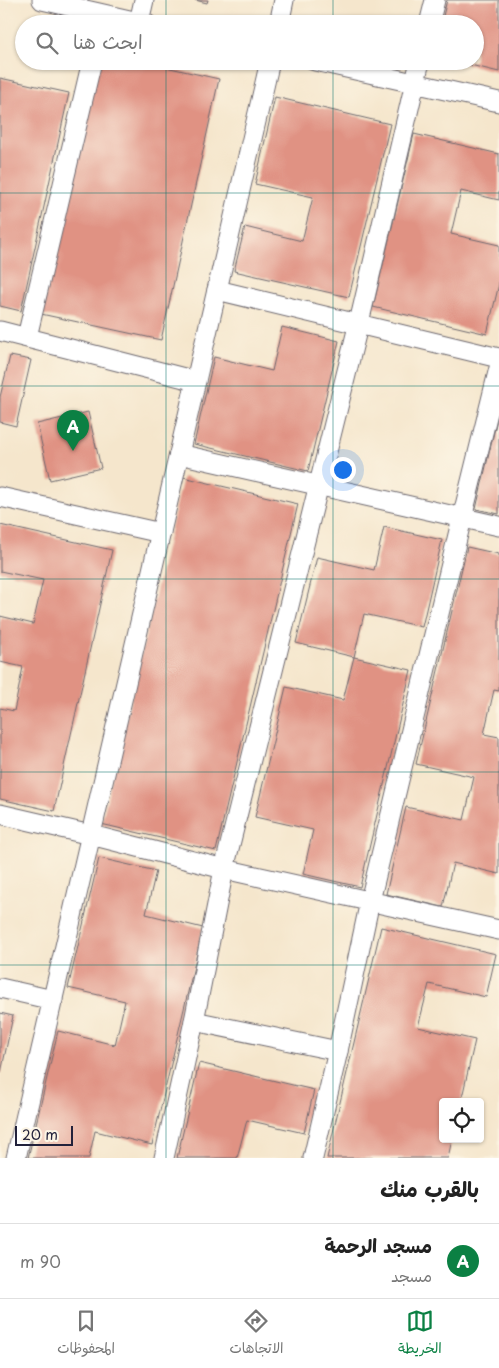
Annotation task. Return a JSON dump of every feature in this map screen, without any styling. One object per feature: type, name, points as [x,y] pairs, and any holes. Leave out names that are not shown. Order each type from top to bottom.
[{"type":"street","points":[[42,0],[89,15]]},
{"type":"street","points":[[143,15],[144,0]]},
{"type":"street","points":[[281,15],[284,0]]},
{"type":"street","points":[[431,15],[435,0]]},
{"type":"street","points":[[26,337],[90,70]]},
{"type":"street","points":[[16,1158],[268,70]]},
{"type":"street","points":[[356,70],[499,102]]},
{"type":"street","points":[[164,1158],[224,870],[358,324],[418,70]]},
{"type":"street","points":[[217,290],[499,358]]},
{"type":"street","points":[[0,331],[196,381]]},
{"type":"street","points":[[313,1158],[370,901],[499,368]]},
{"type":"street","points":[[179,454],[499,526]]},
{"type":"street","points":[[0,496],[161,533]]},
{"type":"street","points":[[0,814],[91,834],[224,870],[499,930]]},
{"type":"street","points":[[0,988],[53,1000]]},
{"type":"street","points":[[194,1021],[338,1051]]},
{"type":"building","points":[[195,0],[208,0],[207,3]]},
{"type":"building","points":[[447,0],[499,0],[499,72],[484,68],[484,15],[443,15]]},
{"type":"building","points":[[96,70],[179,70],[219,79],[161,340],[41,314]]},
{"type":"building","points":[[0,78],[69,93],[21,311],[0,306]]},
{"type":"building","points":[[275,97],[390,124],[349,297],[234,271],[245,227],[302,241],[313,197],[255,184]]},
{"type":"building","points":[[414,134],[499,154],[499,200],[461,191],[451,234],[499,245],[499,284],[487,334],[373,307]]},
{"type":"building","points":[[282,327],[339,341],[308,471],[194,444],[214,357],[272,371]]},
{"type":"building","points":[[10,356],[31,360],[16,426],[0,422],[0,397]]},
{"type":"building","points":[[88,412],[101,468],[50,480],[37,424]]},
{"type":"building","points":[[499,415],[499,514],[476,509]]},
{"type":"building","points":[[183,477],[298,504],[216,851],[101,824]]},
{"type":"building","points":[[0,525],[112,550],[54,811],[0,799],[0,708],[14,711],[23,667],[0,662],[0,616],[33,624],[43,580],[0,571]]},
{"type":"building","points":[[384,527],[442,540],[422,627],[364,614],[354,657],[296,643],[317,557],[374,570]]},
{"type":"building","points":[[467,547],[499,554],[499,691],[494,690],[484,734],[499,737],[499,874],[453,863],[443,907],[386,894],[406,807],[464,820],[474,777],[416,764]]},
{"type":"building","points":[[354,657],[411,670],[360,887],[303,874],[313,830],[255,817],[286,687],[343,700]]},
{"type":"building","points":[[99,858],[156,871],[146,914],[203,928],[152,1145],[95,1131],[89,1158],[28,1158],[58,1031],[115,1045],[125,1001],[68,988]]},
{"type":"building","points":[[381,927],[496,954],[486,997],[429,984],[418,1027],[475,1040],[462,1098],[439,1098],[439,1143],[451,1143],[448,1158],[327,1158]]},
{"type":"building","points":[[0,1013],[13,1016],[1,1073],[0,1073]]},
{"type":"building","points":[[199,1063],[314,1090],[304,1133],[247,1120],[237,1158],[177,1158]]},
{"type":"place","name":"مسجد الرحمة","points":[[73,451]]}]
